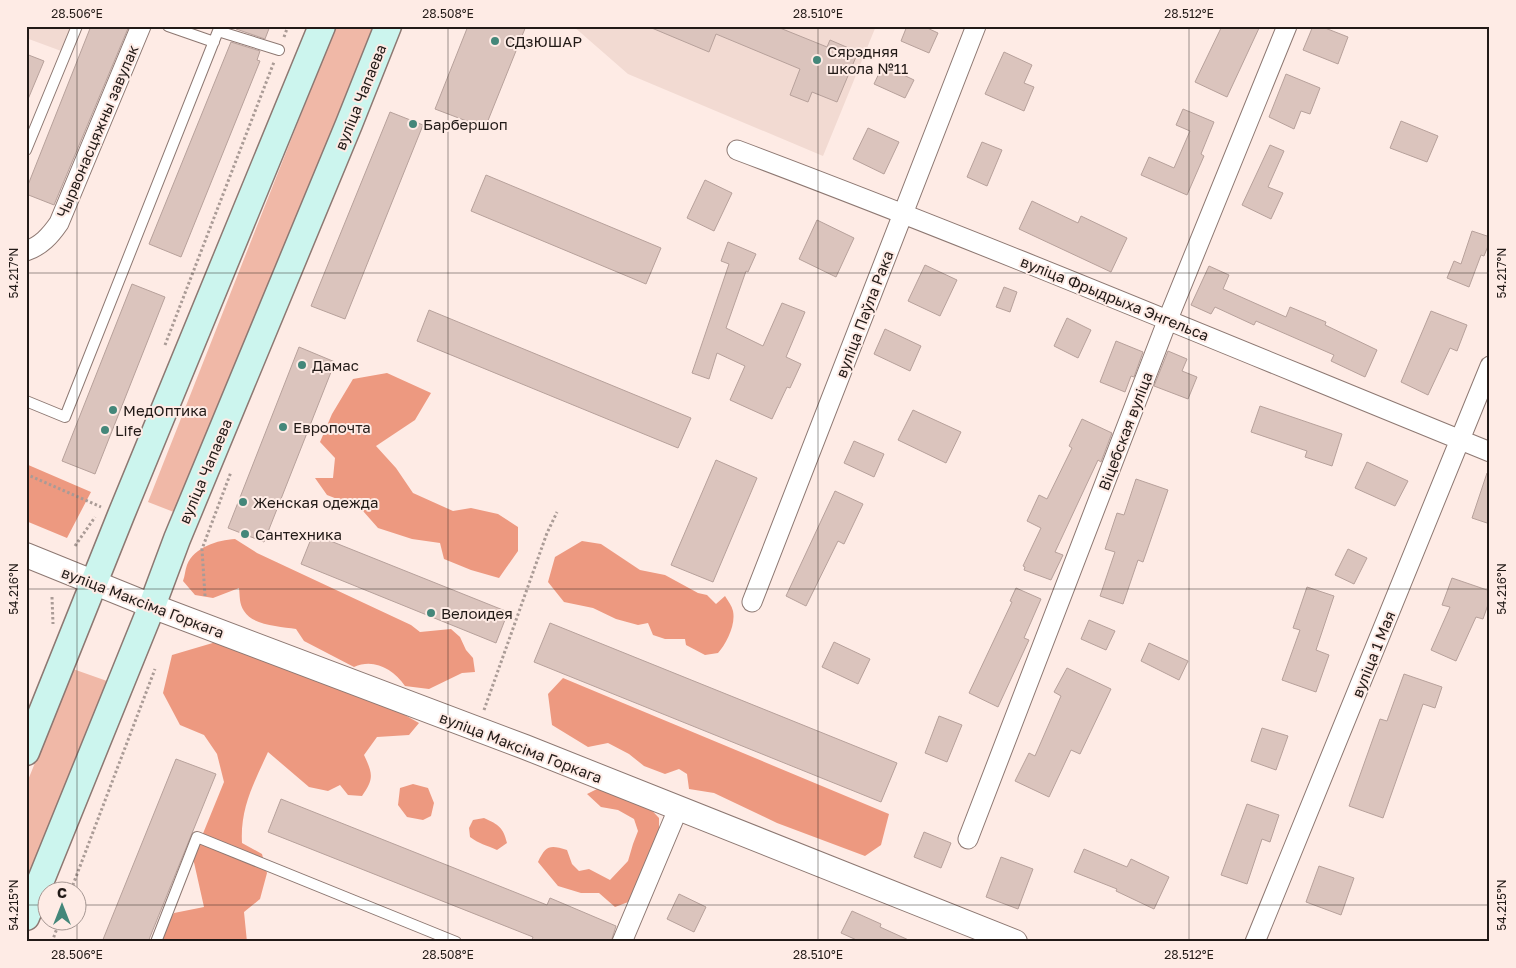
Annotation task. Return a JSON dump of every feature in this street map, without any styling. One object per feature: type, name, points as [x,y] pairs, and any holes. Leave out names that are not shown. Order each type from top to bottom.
[{"type":"main road","points":[[26,752],[121,515],[322,26]]},
{"type":"main road","name":"вуліца Чапаева","points":[[26,917],[152,606],[176,538],[388,26]]},
{"type":"street","name":"Чырвонасцяжны завулак","points":[[26,251],[49,238],[59,224],[141,26]]},
{"type":"street","name":"вуліца Паўла Рака","points":[[752,602],[976,26]]},
{"type":"street","name":"Віцебская вуліца","points":[[968,839],[1168,319],[1287,26]]},
{"type":"street","name":"вуліца Фрыдрыха Энгельса","points":[[737,150],[904,213],[1168,319],[1490,452]]},
{"type":"street","name":"вуліца 1 Мая","points":[[1254,942],[1490,366]]},
{"type":"street","name":"вуліца Максіма Горкага","points":[[26,555],[152,606],[477,729],[1015,942]]},
{"type":"street","points":[[622,942],[678,809]]},
{"type":"lane","points":[[26,150],[77,26]]},
{"type":"lane","points":[[168,26],[214,42]]},
{"type":"lane","points":[[26,401],[65,417],[218,31],[279,50]]},
{"type":"lane","points":[[156,942],[197,837],[456,942]]},
{"type":"path","points":[[162,351],[288,26]]},
{"type":"path","points":[[26,474],[102,507],[75,546]]},
{"type":"path","points":[[477,729],[547,533],[557,512]]},
{"type":"path","points":[[52,597],[53,627]]},
{"type":"path","points":[[75,880],[154,669]]},
{"type":"path","points":[[52,942],[56,930]]},
{"type":"shaded area","points":[[26,26],[74,26],[64,52],[26,38]]},
{"type":"shaded area","points":[[336,26],[380,26],[184,516],[148,502]]},
{"type":"shaded area","points":[[573,26],[876,26],[823,156],[628,74]]},
{"type":"shaded area","points":[[387,373],[431,393],[415,420],[376,446],[396,468],[413,493],[453,511],[471,508],[498,514],[518,527],[518,551],[499,578],[471,570],[444,559],[440,543],[412,539],[378,528],[363,511],[327,495],[315,478],[333,478],[335,458],[320,442],[332,414],[353,379]]},
{"type":"shaded area","points":[[26,464],[91,492],[67,538],[26,521]]},
{"type":"shaded area","points":[[235,539],[257,553],[411,625],[420,632],[451,629],[460,637],[466,650],[473,658],[475,672],[462,673],[429,689],[405,686],[389,670],[369,664],[354,667],[304,641],[296,629],[254,620],[242,608],[239,588],[213,598],[195,595],[183,581],[190,559],[195,553],[207,546]]},
{"type":"shaded area","points":[[582,541],[601,544],[640,570],[665,575],[698,593],[707,595],[716,604],[725,596],[732,607],[734,616],[730,634],[718,653],[705,655],[686,645],[685,639],[665,639],[653,635],[648,623],[638,625],[616,619],[593,608],[564,602],[548,582],[555,557]]},
{"type":"shaded area","points":[[216,642],[343,683],[353,695],[371,696],[419,723],[409,735],[377,737],[364,755],[371,776],[369,785],[362,796],[348,795],[340,785],[328,791],[309,787],[268,752],[249,796],[243,818],[242,843],[262,854],[267,873],[260,899],[244,912],[247,942],[161,942],[160,937],[174,913],[204,907],[193,858],[224,782],[217,754],[204,735],[180,725],[163,693],[172,655]]},
{"type":"shaded area","points":[[73,669],[107,681],[26,883],[26,785]]},
{"type":"shaded area","points":[[563,678],[889,814],[881,845],[865,856],[777,823],[714,793],[689,789],[687,774],[679,769],[665,774],[644,766],[629,754],[608,743],[588,747],[552,725],[548,694]]},
{"type":"shaded area","points":[[413,784],[428,788],[434,803],[431,816],[423,820],[407,817],[398,805],[400,788]]},
{"type":"shaded area","points":[[599,788],[643,801],[659,818],[659,829],[631,901],[615,907],[599,893],[581,893],[558,886],[538,862],[546,849],[552,847],[561,848],[567,850],[572,864],[579,871],[589,869],[610,880],[628,861],[638,831],[634,819],[618,810],[601,807],[587,794]]},
{"type":"shaded area","points":[[484,818],[497,825],[504,833],[507,843],[497,850],[470,837],[469,828],[473,820]]},
{"type":"building","points":[[91,26],[129,26],[54,205],[26,194],[26,190]]},
{"type":"building","points":[[237,26],[270,26],[265,39],[236,29]]},
{"type":"building","points":[[468,26],[526,26],[485,128],[435,109]]},
{"type":"building","name":"Сярэдняя школа №11","points":[[647,26],[775,26],[827,47],[830,40],[858,52],[837,102],[812,92],[808,102],[790,95],[800,69],[716,34],[709,52]]},
{"type":"building","points":[[907,26],[923,26],[938,33],[929,53],[901,41]]},
{"type":"building","points":[[1222,26],[1260,26],[1227,97],[1195,82]]},
{"type":"building","points":[[1313,26],[1320,26],[1348,37],[1338,64],[1303,50]]},
{"type":"building","points":[[231,42],[260,51],[257,60],[260,61],[181,257],[149,244]]},
{"type":"building","points":[[1004,52],[1032,65],[1024,83],[1034,87],[1024,111],[985,94]]},
{"type":"building","points":[[26,54],[44,61],[26,104]]},
{"type":"building","points":[[883,65],[914,80],[905,98],[874,84]]},
{"type":"building","points":[[1286,74],[1320,88],[1310,114],[1301,111],[1294,129],[1269,117]]},
{"type":"building","points":[[1183,109],[1214,122],[1201,154],[1204,156],[1187,195],[1141,175],[1149,157],[1174,168],[1190,131],[1176,125]]},
{"type":"building","points":[[390,112],[423,125],[345,319],[311,306]]},
{"type":"building","points":[[1401,121],[1438,136],[1427,162],[1390,148]]},
{"type":"building","points":[[868,128],[899,142],[884,174],[853,159]]},
{"type":"building","points":[[982,142],[1002,150],[987,186],[967,177]]},
{"type":"building","points":[[1270,145],[1284,151],[1268,187],[1283,193],[1271,219],[1242,205]]},
{"type":"building","points":[[486,175],[661,248],[646,284],[471,211]]},
{"type":"building","points":[[705,180],[732,193],[714,231],[687,218]]},
{"type":"building","points":[[1032,201],[1078,223],[1081,216],[1127,238],[1111,272],[1019,229]]},
{"type":"building","points":[[817,220],[854,238],[836,277],[799,259]]},
{"type":"building","points":[[1472,231],[1490,237],[1490,241],[1484,256],[1481,255],[1469,287],[1447,278],[1454,261],[1461,264]]},
{"type":"building","points":[[728,242],[756,254],[748,272],[746,271],[726,328],[763,346],[782,303],[805,312],[786,357],[801,364],[790,388],[787,387],[772,419],[730,400],[745,366],[717,353],[709,379],[692,373],[729,264],[721,261]]},
{"type":"building","points":[[925,265],[957,280],[940,316],[908,301]]},
{"type":"building","points":[[1209,266],[1229,275],[1223,289],[1286,317],[1290,307],[1326,322],[1325,325],[1377,350],[1365,377],[1331,361],[1334,355],[1256,321],[1254,325],[1215,307],[1211,314],[1191,305]]},
{"type":"building","points":[[132,284],[165,297],[95,474],[62,461]]},
{"type":"building","points":[[1004,287],[1017,292],[1010,312],[996,307]]},
{"type":"building","points":[[429,310],[691,418],[678,448],[417,341]]},
{"type":"building","points":[[1431,311],[1467,325],[1457,351],[1450,348],[1428,395],[1401,382]]},
{"type":"building","points":[[1067,318],[1091,330],[1078,358],[1054,346]]},
{"type":"building","points":[[885,329],[921,346],[910,371],[874,354]]},
{"type":"building","points":[[1116,341],[1143,352],[1134,377],[1131,376],[1125,392],[1100,382]]},
{"type":"building","points":[[299,347],[335,362],[264,542],[228,528]]},
{"type":"building","points":[[1168,351],[1187,359],[1182,371],[1197,377],[1188,399],[1154,386]]},
{"type":"building","points":[[1260,406],[1342,434],[1332,466],[1305,457],[1307,451],[1251,432]]},
{"type":"building","points":[[913,410],[961,432],[946,463],[898,440]]},
{"type":"building","points":[[1082,419],[1112,433],[1101,462],[1098,460],[1055,552],[1063,555],[1051,580],[1024,570],[1025,567],[1023,566],[1041,528],[1027,521],[1039,495],[1047,499],[1072,448],[1069,446]]},
{"type":"building","points":[[854,441],[884,454],[874,477],[844,463]]},
{"type":"building","points":[[716,460],[757,478],[713,582],[671,565]]},
{"type":"building","points":[[1367,462],[1408,481],[1395,506],[1355,488]]},
{"type":"building","points":[[1487,473],[1490,474],[1490,524],[1472,518]]},
{"type":"building","points":[[1136,479],[1168,490],[1143,562],[1138,560],[1123,604],[1100,596],[1115,552],[1105,549],[1117,513],[1124,515]]},
{"type":"building","points":[[835,491],[863,504],[844,544],[838,541],[806,606],[786,596]]},
{"type":"building","points":[[313,534],[508,612],[496,643],[301,564]]},
{"type":"building","points":[[1348,549],[1367,558],[1354,584],[1335,575]]},
{"type":"building","points":[[1452,578],[1490,591],[1490,599],[1483,619],[1476,617],[1456,661],[1431,650],[1450,607],[1442,605]]},
{"type":"building","points":[[1307,587],[1334,596],[1316,650],[1329,655],[1316,692],[1282,680],[1300,630],[1293,628]]},
{"type":"building","points":[[1016,588],[1041,599],[1024,638],[1029,640],[998,707],[969,693],[1012,602],[1010,601]]},
{"type":"building","points":[[1089,620],[1115,631],[1106,650],[1081,639]]},
{"type":"building","points":[[550,623],[897,763],[881,802],[534,662]]},
{"type":"building","points":[[834,642],[870,659],[858,684],[822,667]]},
{"type":"building","points":[[1149,643],[1188,661],[1179,680],[1141,661]]},
{"type":"building","points":[[1067,668],[1111,689],[1080,754],[1071,750],[1049,797],[1015,781],[1029,753],[1035,756],[1061,696],[1054,692]]},
{"type":"building","points":[[1404,674],[1442,687],[1435,708],[1423,704],[1383,818],[1349,806],[1380,719],[1387,721]]},
{"type":"building","points":[[939,716],[962,725],[947,762],[925,753]]},
{"type":"building","points":[[1262,728],[1288,736],[1276,770],[1251,761]]},
{"type":"building","points":[[176,759],[216,774],[148,942],[102,942]]},
{"type":"building","points":[[281,799],[547,905],[550,898],[616,926],[611,942],[531,942],[533,937],[268,832]]},
{"type":"building","points":[[1247,804],[1279,815],[1270,842],[1262,839],[1247,884],[1221,875]]},
{"type":"building","points":[[924,832],[951,843],[941,868],[914,857]]},
{"type":"building","points":[[1084,849],[1127,867],[1131,859],[1169,877],[1154,909],[1116,891],[1117,889],[1074,872]]},
{"type":"building","points":[[1001,857],[1033,869],[1018,909],[986,897]]},
{"type":"building","points":[[1319,866],[1354,878],[1341,915],[1306,902]]},
{"type":"building","points":[[679,894],[706,907],[694,932],[667,919]]},
{"type":"building","points":[[852,911],[881,924],[880,927],[913,942],[861,942],[841,933]]},
{"type":"place","name":"СДзЮШАР","points":[[495,41]]},
{"type":"place","name":"Сярэдняя школа №11","points":[[817,60]]},
{"type":"place","name":"Барбершоп","points":[[413,124]]},
{"type":"place","name":"Дамас","points":[[302,365]]},
{"type":"place","name":"МедОптика","points":[[113,410]]},
{"type":"place","name":"Европочта","points":[[283,427]]},
{"type":"place","name":"Life","points":[[105,430]]},
{"type":"place","name":"Женская одежда","points":[[243,502]]},
{"type":"place","name":"Сантехника","points":[[245,534]]},
{"type":"place","name":"Велоидея","points":[[431,613]]}]
